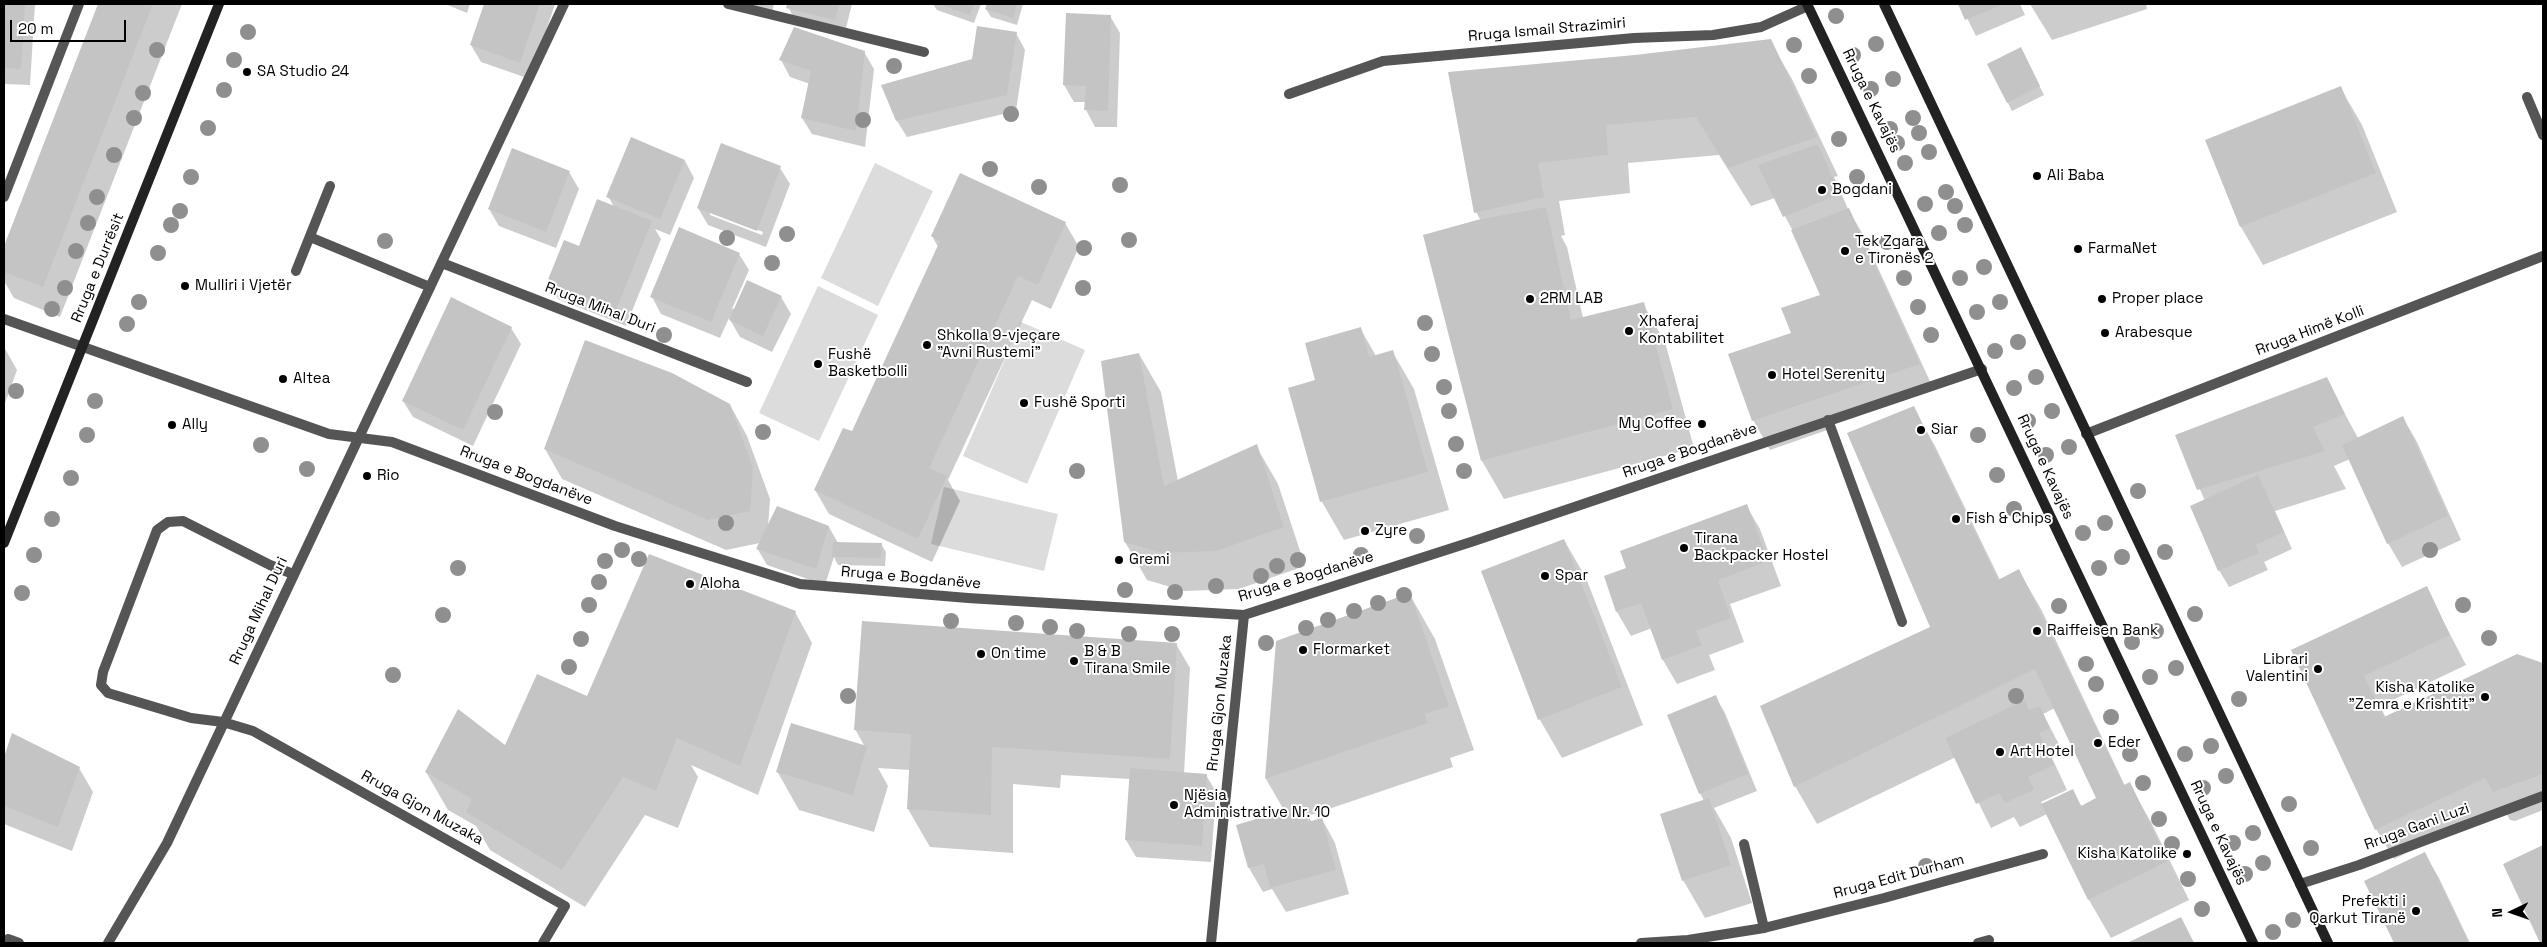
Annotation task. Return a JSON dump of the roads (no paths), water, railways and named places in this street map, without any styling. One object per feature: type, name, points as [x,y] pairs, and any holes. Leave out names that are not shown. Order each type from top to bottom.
[{"type":"main road","name":"Rruga e Durrësit","points":[[4,544],[219,4]]},
{"type":"main road","points":[[1884,4],[2328,943]]},
{"type":"main road","name":"Rruga e Kavajës","points":[[1808,5],[2253,943]]},
{"type":"street","points":[[4,197],[79,4]]},
{"type":"street","name":"Rruga Mihal Duri","points":[[108,943],[167,843],[564,4]]},
{"type":"street","points":[[728,4],[924,52]]},
{"type":"street","name":"Rruga Ismail Strazimiri","points":[[1289,94],[1383,61],[1634,38],[1714,35],[1761,27],[1808,5]]},
{"type":"street","points":[[2528,97],[2543,135]]},
{"type":"street","points":[[296,272],[330,186]]},
{"type":"street","points":[[310,237],[430,287]]},
{"type":"street","name":"Rruga Himë Kolli","points":[[2086,434],[2543,256]]},
{"type":"street","name":"Rruga Mihal Duri","points":[[442,263],[747,382]]},
{"type":"street","name":"Rruga e Bogdanëve","points":[[4,319],[329,434],[392,442],[614,526],[800,584],[968,598],[1244,615],[1474,540],[1982,369]]},
{"type":"street","points":[[1828,420],[1902,622]]},
{"type":"street","points":[[223,722],[191,718],[108,693],[101,685],[103,672],[157,530],[168,522],[183,521],[270,565],[293,574]]},
{"type":"street","name":"Rruga Gjon Muzaka","points":[[1211,943],[1244,615]]},
{"type":"street","name":"Rruga Gjon Muzaka","points":[[223,722],[253,730],[565,906],[543,943]]},
{"type":"street","name":"Rruga Gani Luzi","points":[[2300,884],[2359,865],[2543,796]]},
{"type":"street","points":[[1744,844],[1764,928]]},
{"type":"street","name":"Rruga Edit Durham","points":[[1641,943],[1688,940],[1764,928],[1884,898],[2043,854]]},
{"type":"street","points":[[8,939],[19,943]]},
{"type":"street","points":[[1978,943],[1989,940]]},
{"type":"place","name":"SA Studio 24","points":[[247,72]]},
{"type":"place","name":"Ali Baba","points":[[2037,176]]},
{"type":"place","name":"Bogdani","points":[[1822,190]]},
{"type":"place","name":"FarmaNet","points":[[2078,249]]},
{"type":"place","name":"Tek Zgara e Tironës 2","points":[[1845,251]]},
{"type":"place","name":"Mulliri i Vjetër","points":[[185,286]]},
{"type":"place","name":"2RM LAB","points":[[1530,299]]},
{"type":"place","name":"Proper place","points":[[2102,299]]},
{"type":"place","name":"Xhaferaj Kontabilitet","points":[[1629,331]]},
{"type":"place","name":"Arabesque","points":[[2105,333]]},
{"type":"place","name":"Shkolla 9-vjeçare \"Avni Rustemi\"","points":[[927,345]]},
{"type":"place","name":"Fushë Basketbolli","points":[[818,364]]},
{"type":"place","name":"Hotel Serenity","points":[[1772,375]]},
{"type":"place","name":"Altea","points":[[283,379]]},
{"type":"place","name":"Fushë Sporti","points":[[1024,403]]},
{"type":"place","name":"My Coffee","points":[[1702,424]]},
{"type":"place","name":"Ally","points":[[172,425]]},
{"type":"place","name":"Siar","points":[[1921,430]]},
{"type":"place","name":"Rio","points":[[367,476]]},
{"type":"place","name":"Fish & Chips","points":[[1956,519]]},
{"type":"place","name":"Zyre","points":[[1365,531]]},
{"type":"place","name":"Tirana Backpacker Hostel","points":[[1684,548]]},
{"type":"place","name":"Gremi","points":[[1119,560]]},
{"type":"place","name":"Spar","points":[[1545,576]]},
{"type":"place","name":"Aloha","points":[[690,584]]},
{"type":"place","name":"Raiffeisen Bank","points":[[2037,631]]},
{"type":"place","name":"Flormarket","points":[[1303,650]]},
{"type":"place","name":"On time","points":[[981,654]]},
{"type":"place","name":"B & B Tirana Smile","points":[[1074,661]]},
{"type":"place","name":"Librari Valentini","points":[[2318,669]]},
{"type":"place","name":"Kisha Katolike \"Zemra e Krishtit\"","points":[[2485,697]]},
{"type":"place","name":"Eder","points":[[2098,743]]},
{"type":"place","name":"Art Hotel","points":[[2000,752]]},
{"type":"place","name":"Njësia Administrative Nr. 10","points":[[1174,805]]},
{"type":"place","name":"Kisha Katolike","points":[[2187,854]]},
{"type":"place","name":"Prefekti i Qarkut Tiranë","points":[[2416,911]]}]
